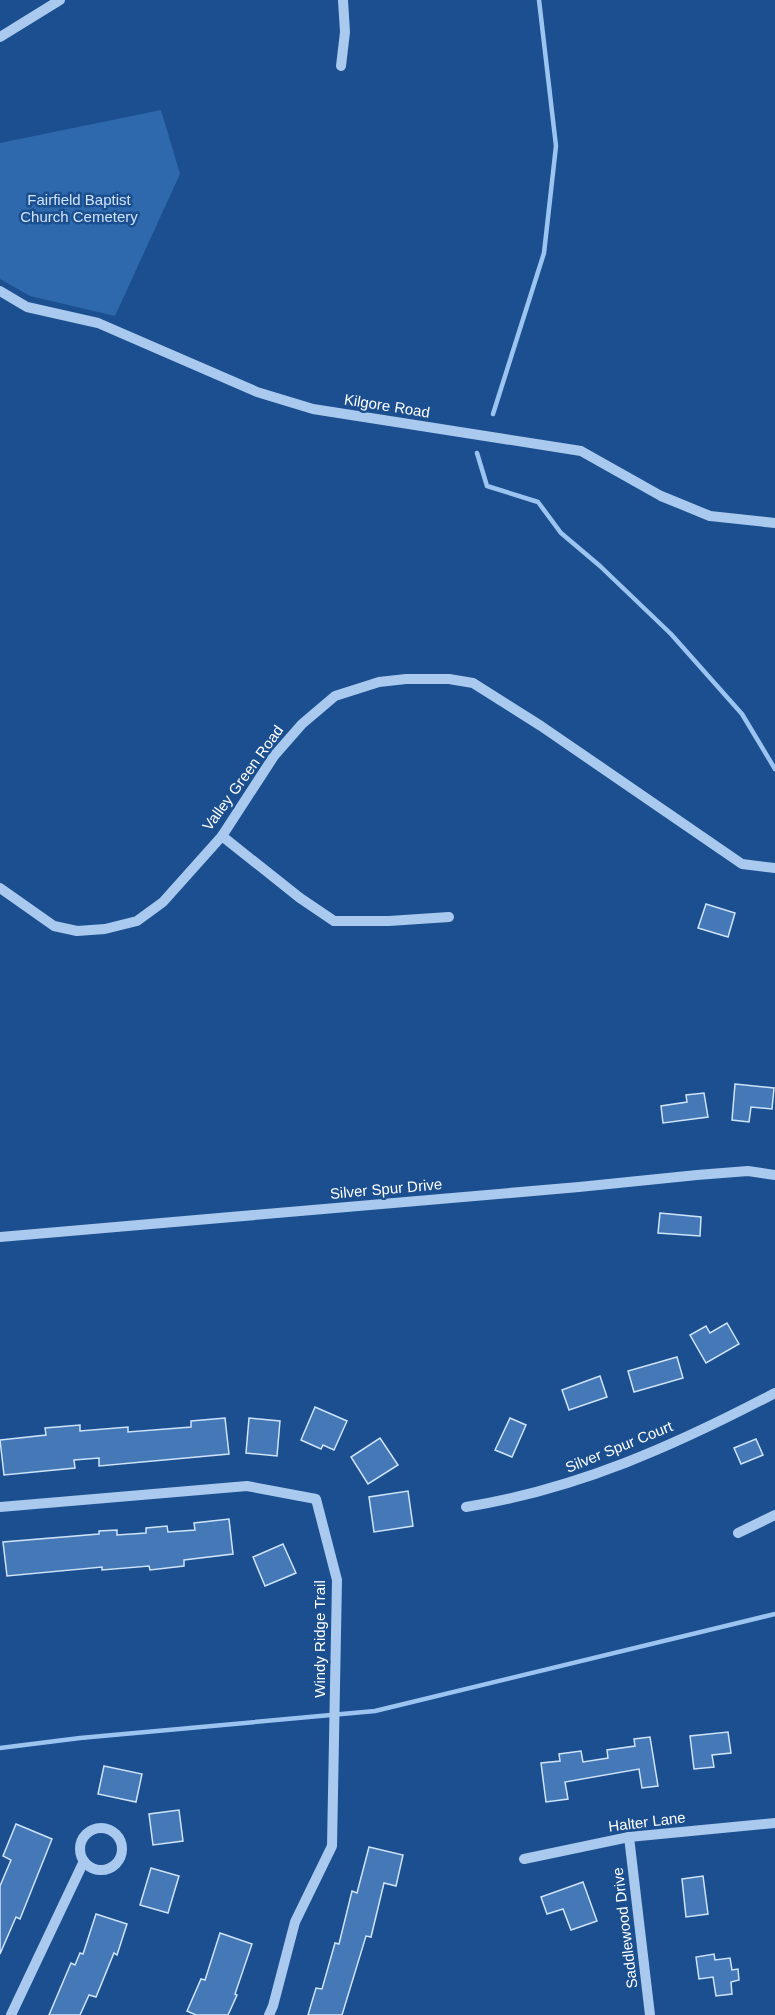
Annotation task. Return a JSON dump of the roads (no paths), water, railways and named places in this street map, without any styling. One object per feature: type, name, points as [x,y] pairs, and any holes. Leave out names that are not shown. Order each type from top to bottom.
[{"type":"street","points":[[0,37],[60,0]]},
{"type":"street","points":[[341,66],[345,32],[343,0]]},
{"type":"street","name":"Kilgore Road","points":[[0,291],[27,307],[98,323],[257,392],[313,410],[581,451],[661,496],[710,516],[775,523]]},
{"type":"street","name":"Valley Green Road","points":[[0,888],[54,926],[77,931],[105,929],[137,921],[164,902],[222,836],[274,756],[302,724],[335,696],[379,682],[406,679],[473,683],[541,726],[742,864],[775,868]]},
{"type":"street","points":[[222,836],[300,898],[334,921],[389,921],[449,917]]},
{"type":"street","name":"Silver Spur Drive","points":[[0,1237],[718,1173],[748,1171],[775,1175]]},
{"type":"street","name":"Silver Spur Court","points":[[466,1507],[507,1501],[577,1482],[664,1448],[775,1393]]},
{"type":"street","name":"Windy Ridge Trail","points":[[0,1507],[246,1486],[316,1499],[337,1580],[332,1846],[295,1922],[269,2015]]},
{"type":"street","points":[[738,1533],[775,1515]]},
{"type":"street","name":"Halter Lane","points":[[524,1859],[629,1837],[775,1823]]},
{"type":"street","name":"Saddlewood Drive","points":[[629,1837],[650,2015]]},
{"type":"street","points":[[11,2015],[84,1861]]},
{"type":"waterway","points":[[493,414],[544,253],[556,146],[539,0]]},
{"type":"waterway","points":[[477,453],[487,486],[538,502],[561,533],[600,566],[671,634],[742,714],[775,769]]},
{"type":"waterway","points":[[0,1748],[80,1738],[375,1711],[775,1614]]},
{"type":"park label","name":"Fairfield Baptist Church Cemetery","points":[[79,208]]}]
